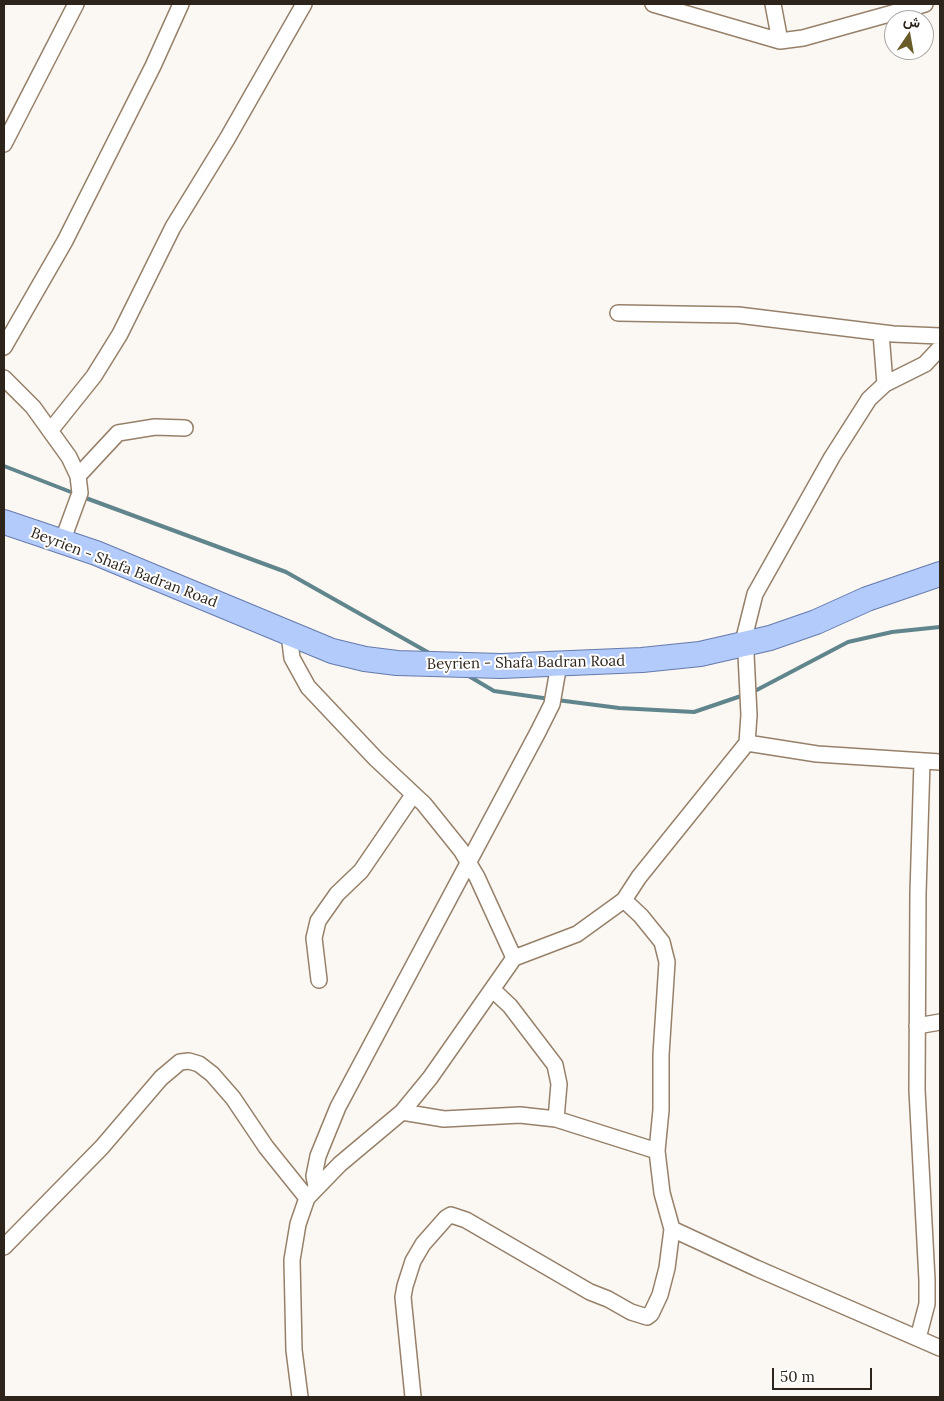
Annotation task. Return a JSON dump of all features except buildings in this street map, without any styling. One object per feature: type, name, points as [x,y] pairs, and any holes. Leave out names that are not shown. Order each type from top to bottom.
[{"type":"main road","name":"Beyrien - Shafa Badran Road","points":[[4,522],[96,554],[332,651],[365,660],[397,663],[502,666],[667,658],[746,644],[807,625],[867,599],[940,574]]},
{"type":"street","points":[[4,144],[76,4]]},
{"type":"street","points":[[4,347],[65,241],[152,66],[180,4]]},
{"type":"street","points":[[50,431],[94,376],[120,334],[173,228],[227,139],[304,4]]},
{"type":"street","points":[[653,4],[780,41],[803,38],[925,4]]},
{"type":"street","points":[[774,4],[780,41]]},
{"type":"street","points":[[618,314],[738,315],[881,333],[940,336]]},
{"type":"street","points":[[881,333],[885,384]]},
{"type":"street","points":[[311,1192],[402,1112],[419,1093],[514,958],[576,934],[624,900],[656,855],[747,743],[749,715],[746,644],[747,619],[755,594],[851,425],[869,399],[885,384],[925,364],[940,348]]},
{"type":"street","points":[[4,378],[33,407],[69,457],[78,476],[80,493],[62,542]]},
{"type":"street","points":[[78,476],[118,433],[155,427],[185,428]]},
{"type":"street","points":[[289,634],[292,658],[308,687],[357,740],[434,816],[468,861],[514,958]]},
{"type":"street","points":[[300,1397],[294,1350],[292,1260],[298,1224],[311,1192],[318,1156],[338,1107],[552,704],[559,664]]},
{"type":"street","points":[[747,743],[817,754],[940,762]]},
{"type":"street","points":[[918,1338],[927,1304],[917,1090],[922,762]]},
{"type":"street","points":[[319,980],[314,938],[318,920],[337,894],[355,878],[413,795]]},
{"type":"street","points":[[413,1397],[403,1297],[404,1286],[413,1261],[423,1244],[446,1218],[451,1215],[466,1220],[590,1292],[608,1299],[631,1312],[647,1317],[651,1314],[660,1295],[667,1268],[672,1229],[662,1193],[657,1151],[661,1110],[660,1054],[666,956],[662,942],[641,916],[624,900]]},
{"type":"street","points":[[493,990],[510,1006],[555,1065],[559,1084],[556,1119]]},
{"type":"street","points":[[917,1026],[940,1022]]},
{"type":"street","points":[[4,1247],[102,1147],[161,1078],[180,1062],[189,1061],[198,1064],[212,1074],[233,1098],[266,1147],[311,1192]]},
{"type":"street","points":[[402,1112],[444,1119],[520,1115],[556,1119],[657,1151]]},
{"type":"street","points":[[672,1229],[756,1268],[940,1348]]},
{"type":"waterway","points":[[4,466],[76,494]]},
{"type":"waterway","points":[[83,497],[286,572],[431,654]]},
{"type":"waterway","points":[[751,693],[848,642],[892,632],[940,627]]},
{"type":"waterway","points":[[467,675],[494,691],[550,699]]},
{"type":"waterway","points":[[557,700],[619,708],[694,712],[744,695]]}]
